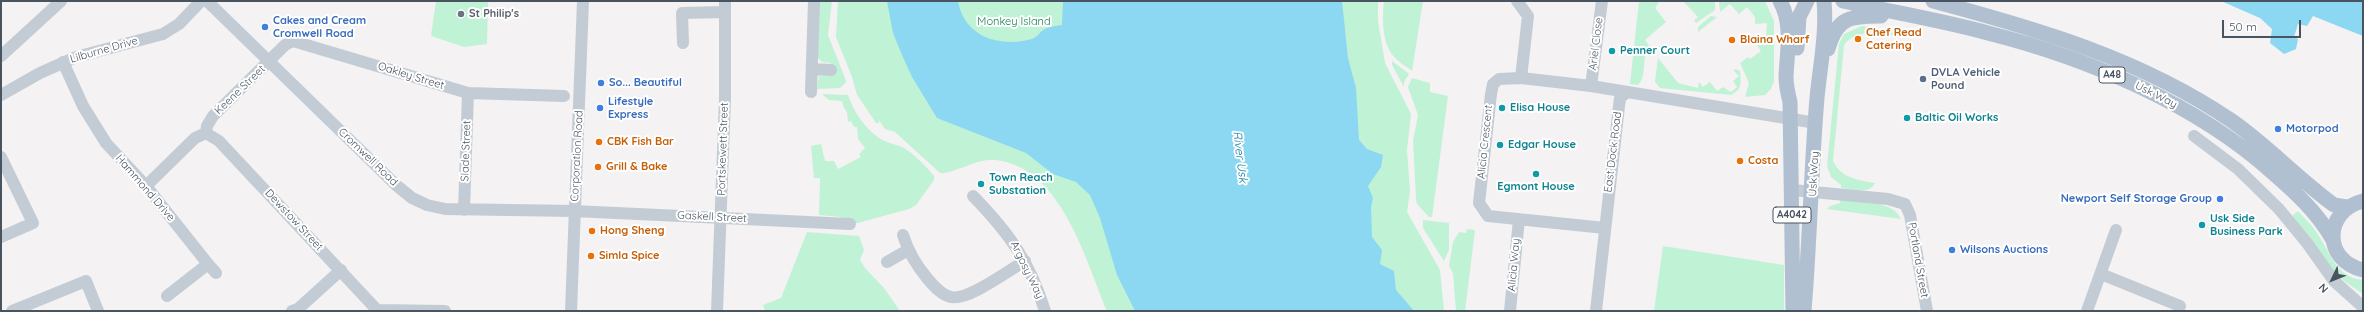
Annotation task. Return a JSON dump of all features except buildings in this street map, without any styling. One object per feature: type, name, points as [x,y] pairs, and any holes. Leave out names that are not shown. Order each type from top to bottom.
[{"type":"main road","name":"Usk Way","points":[[1780,1],[1786,12],[1788,38],[1786,79],[1790,102],[1789,119],[1792,190],[1793,311]]},
{"type":"main road","name":"Usk Way","points":[[1790,102],[1795,88],[1797,72],[1796,40],[1799,17],[1808,1]]},
{"type":"main road","name":"Usk Way","points":[[1804,311],[1813,192],[1816,123],[1825,16],[1824,1]]},
{"type":"main road","name":"Usk Way","points":[[1843,1],[1988,33],[2034,46],[2157,94],[2193,115],[2256,158],[2311,208],[2323,222],[2333,240]]},
{"type":"main road","name":"Usk Way","points":[[1933,1],[2043,32],[2115,58],[2164,81],[2237,125],[2264,145],[2334,205],[2347,208]]},
{"type":"main road","name":"Usk Way","points":[[1819,84],[1834,30],[1844,20],[1858,16],[1914,17]]},
{"type":"main road","points":[[2333,240],[2336,222],[2347,208],[2363,201]]},
{"type":"main road","name":"A48","points":[[2333,240],[2336,251],[2342,260],[2351,267],[2363,270]]},
{"type":"street","points":[[1,56],[61,1]]},
{"type":"street","name":"Lilburne Drive","points":[[1,95],[40,72],[63,62],[106,48],[163,34],[179,24],[201,1]]},
{"type":"street","name":"Cromwell Road","points":[[207,1],[407,194],[427,205],[464,210],[574,211]]},
{"type":"street","name":"Corporation Road","points":[[571,311],[583,1]]},
{"type":"street","points":[[811,92],[814,69],[814,1]]},
{"type":"street","points":[[1517,1],[1528,16],[1521,78]]},
{"type":"street","name":"Ariel Close","points":[[1591,86],[1602,1]]},
{"type":"street","points":[[683,43],[682,13],[724,7]]},
{"type":"street","name":"Portskewett Street","points":[[717,311],[725,98],[723,82],[724,7]]},
{"type":"street","name":"Oakley Street","points":[[269,61],[285,45],[293,41],[468,93],[564,96]]},
{"type":"street","name":"Keene Street","points":[[206,133],[207,126],[213,116],[269,61]]},
{"type":"street","name":"Hammond Drive","points":[[63,62],[83,106],[97,131],[146,186],[216,273]]},
{"type":"street","points":[[814,69],[831,70]]},
{"type":"street","name":"Alicia Crescent","points":[[1605,228],[1488,216],[1479,202],[1490,94],[1493,84],[1499,79],[1521,78],[1591,86],[1626,92]]},
{"type":"street","points":[[1626,92],[1816,123]]},
{"type":"street","name":"East Dock Road","points":[[1596,311],[1620,98],[1626,92]]},
{"type":"street","name":"Slade Street","points":[[464,210],[468,93]]},
{"type":"street","points":[[146,186],[195,138],[206,133]]},
{"type":"street","name":"Dewstow Street","points":[[206,133],[219,141],[377,310]]},
{"type":"street","points":[[2194,136],[2238,169],[2279,209],[2307,243],[2334,281],[2363,307]]},
{"type":"street","points":[[1,157],[35,228],[1,237]]},
{"type":"street","name":"Portland Street","points":[[1792,190],[1888,198],[1904,204],[1910,215],[1926,311]]},
{"type":"street","name":"Argosy Way","points":[[973,196],[1011,237],[1024,260],[1045,311]]},
{"type":"street","name":"Gaskell Street","points":[[574,211],[850,224]]},
{"type":"street","name":"Alicia Way","points":[[1510,311],[1518,219]]},
{"type":"street","points":[[2087,311],[2116,230]]},
{"type":"street","points":[[903,235],[908,250],[934,285],[944,294],[955,298],[975,290],[1024,260]]},
{"type":"street","points":[[887,262],[908,250]]},
{"type":"street","points":[[167,296],[208,264]]},
{"type":"street","points":[[292,311],[298,309],[341,270]]},
{"type":"street","points":[[2101,274],[2180,306]]},
{"type":"street","points":[[12,311],[86,282],[98,311]]},
{"type":"street","points":[[377,310],[445,311]]},
{"type":"green space","points":[[436,1],[488,1],[487,44],[464,47],[431,36]]},
{"type":"green space","points":[[818,1],[832,1],[828,35],[846,82],[840,88],[817,89],[819,76],[831,75],[831,63],[822,62],[817,57]]},
{"type":"green space","name":"Monkey Island","points":[[838,1],[1135,1],[1221,311],[1107,311],[1080,243],[1068,219],[1054,197],[1037,179],[1018,166],[995,160],[980,161],[951,172],[940,173],[895,132],[885,129],[879,120],[879,123],[876,123],[857,95],[852,77],[836,37]]},
{"type":"green space","points":[[1293,1],[1378,1],[1378,21],[1385,63],[1411,114],[1407,150],[1410,191],[1407,212],[1440,270],[1444,311],[1321,311]]},
{"type":"green space","points":[[1384,1],[1423,1],[1412,71],[1395,58],[1388,47],[1383,28]]},
{"type":"green space","points":[[1639,1],[1660,1],[1655,8],[1666,22],[1645,40],[1650,47],[1645,56],[1643,76],[1638,85],[1630,84]]},
{"type":"green space","points":[[1683,1],[1715,1],[1715,10],[1696,23],[1694,20],[1698,17]]},
{"type":"green space","points":[[1719,1],[1765,1],[1774,21],[1774,81],[1771,89],[1765,95],[1745,97],[1749,83],[1740,63],[1748,57],[1750,59],[1761,51],[1753,40],[1753,36],[1766,36],[1767,23],[1755,24],[1755,17],[1747,7],[1739,14],[1730,4],[1720,12]]},
{"type":"green space","points":[[1711,16],[1717,17],[1698,32],[1698,27]]},
{"type":"green space","points":[[1862,26],[1899,33],[1898,36],[1876,33],[1862,34],[1855,36],[1844,45],[1833,161],[1836,167],[1845,175],[1875,183],[1873,187],[1865,190],[1841,188],[1841,185],[1831,177],[1827,166],[1839,44],[1844,34]]},
{"type":"green space","points":[[1658,58],[1678,83],[1698,88],[1699,82],[1703,87],[1710,82],[1717,91],[1723,87],[1731,92],[1737,87],[1733,81],[1739,76],[1733,70],[1736,69],[1740,71],[1741,79],[1739,88],[1731,95],[1660,88],[1655,82]]},
{"type":"green space","points":[[1392,61],[1409,74],[1404,82],[1404,87],[1392,65]]},
{"type":"green space","points":[[1412,78],[1430,83],[1430,92],[1448,96],[1432,217],[1429,217],[1417,204],[1416,199],[1413,141],[1418,115],[1408,87]]},
{"type":"green space","points":[[822,94],[848,95],[858,116],[868,129],[880,139],[905,148],[934,176],[934,180],[916,205],[909,209],[854,224],[841,217],[819,215],[820,178],[814,178],[811,146],[821,144],[825,161],[834,161],[838,169],[861,157],[859,154],[865,148],[858,139],[857,127],[854,127],[851,121],[848,122],[847,112],[842,101],[829,100]]},
{"type":"green space","points":[[1840,200],[1883,205],[1891,208],[1901,219],[1827,209],[1830,206],[1840,203]]},
{"type":"green space","points":[[2298,211],[2315,230],[2330,256],[2340,269],[2354,278],[2363,280],[2363,294],[2331,272],[2292,216]]},
{"type":"green space","points":[[1423,220],[1449,223],[1449,250],[1444,261],[1423,228]]},
{"type":"green space","points":[[1467,229],[1475,230],[1465,311],[1456,311],[1453,273],[1449,266],[1453,242],[1459,232],[1466,233]]},
{"type":"green space","points":[[807,232],[859,236],[864,250],[860,260],[865,268],[884,288],[900,311],[765,311],[763,305],[781,298]]},
{"type":"green space","points":[[1663,246],[1784,265],[1784,311],[1654,311]]},
{"type":"water","name":"River Usk","points":[[887,1],[958,1],[962,13],[968,23],[976,31],[985,37],[1008,42],[1032,39],[1045,29],[1062,25],[1063,1],[1342,1],[1348,58],[1356,88],[1359,140],[1367,149],[1383,155],[1381,167],[1368,186],[1373,198],[1371,207],[1372,237],[1382,250],[1380,264],[1394,271],[1396,290],[1414,311],[1135,311],[1117,275],[1100,218],[1090,195],[1076,182],[1053,174],[1026,153],[937,118],[912,77],[902,55],[893,33]]},
{"type":"water","points":[[2221,1],[2363,1],[2363,36],[2313,16],[2307,26],[2298,24],[2294,37],[2298,39],[2296,49],[2284,54],[2270,43],[2272,29],[2260,18]]},
{"type":"place","name":"St Philip's","points":[[461,14]]},
{"type":"place","name":"Cakes and Cream Cromwell Road","points":[[265,27]]},
{"type":"place","name":"Chef Read Catering","points":[[1858,39]]},
{"type":"place","name":"Blaina Wharf","points":[[1732,40]]},
{"type":"place","name":"Penner Court","points":[[1612,51]]},
{"type":"place","name":"DVLA Vehicle Pound","points":[[1923,79]]},
{"type":"place","name":"So... Beautiful","points":[[601,83]]},
{"type":"place","name":"Lifestyle Express","points":[[600,108]]},
{"type":"place","name":"Elisa House","points":[[1502,108]]},
{"type":"place","name":"Baltic Oil Works","points":[[1907,118]]},
{"type":"place","name":"Motorpod","points":[[2278,129]]},
{"type":"place","name":"CBK Fish Bar","points":[[599,142]]},
{"type":"place","name":"Edgar House","points":[[1500,145]]},
{"type":"place","name":"Costa","points":[[1740,161]]},
{"type":"place","name":"Grill & Bake","points":[[598,167]]},
{"type":"place","name":"Egmont House","points":[[1536,174]]},
{"type":"place","name":"Town Reach Substation","points":[[981,184]]},
{"type":"place","name":"Newport Self Storage Group","points":[[2220,199]]},
{"type":"place","name":"Usk Side Business Park","points":[[2202,225]]},
{"type":"place","name":"Hong Sheng","points":[[592,231]]},
{"type":"place","name":"Wilsons Auctions","points":[[1952,250]]},
{"type":"place","name":"Simla Spice","points":[[591,256]]}]
